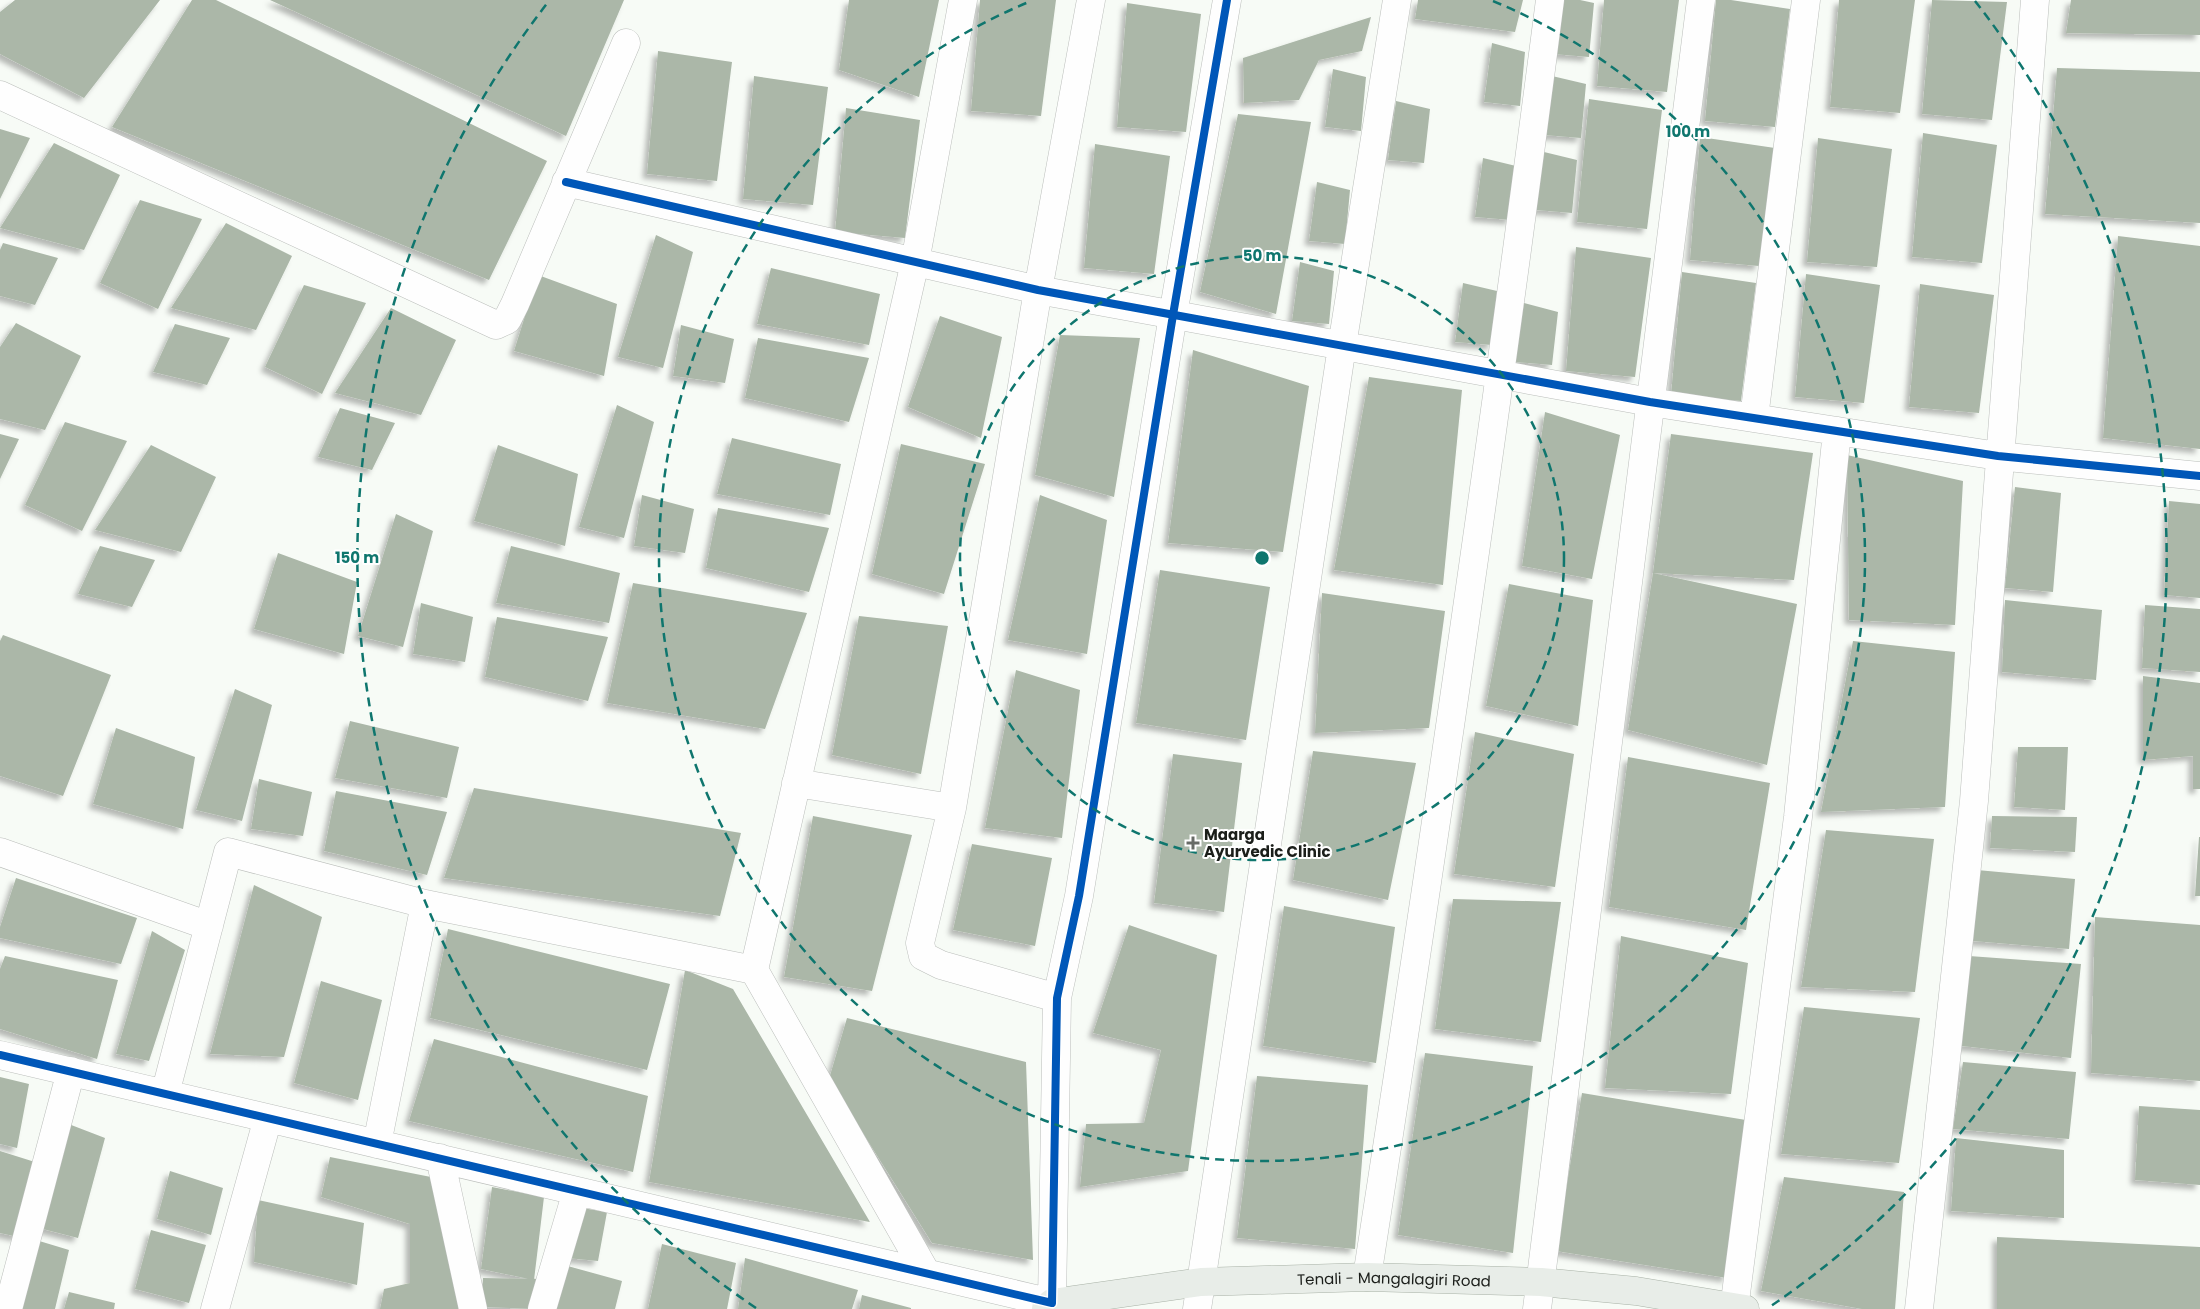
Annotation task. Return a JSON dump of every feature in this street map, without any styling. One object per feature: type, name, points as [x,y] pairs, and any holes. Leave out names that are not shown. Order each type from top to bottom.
[{"type":"main road","name":"Tenali - Mangalagiri Road","points":[[1049,1306],[1201,1282],[1368,1277],[1541,1282],[1636,1291],[1738,1308]]},
{"type":"street","points":[[925,1271],[754,970],[916,262],[963,0]]},
{"type":"street","points":[[1057,998],[941,965],[923,956],[920,942],[952,808],[1038,290],[1092,0]]},
{"type":"street","points":[[0,1055],[925,1271],[1049,1306],[1057,998],[1079,896],[1173,315],[1227,0]]},
{"type":"street","points":[[1197,1309],[1342,346],[1397,0]]},
{"type":"street","points":[[1368,1277],[1430,872],[1501,375],[1550,0]]},
{"type":"street","points":[[1537,1309],[1596,826],[1701,0]]},
{"type":"street","points":[[1754,418],[1806,0]]},
{"type":"street","points":[[1919,1309],[1974,801],[1998,456],[2035,0]]},
{"type":"street","points":[[0,95],[496,325],[507,320],[515,304],[626,43]]},
{"type":"street","points":[[566,182],[1038,290],[1650,402],[1998,456],[2200,476]]},
{"type":"street","points":[[1738,1308],[1798,817],[1836,431]]},
{"type":"street","points":[[796,783],[952,808]]},
{"type":"street","points":[[165,1094],[228,852],[425,904],[754,970]]},
{"type":"street","points":[[0,853],[209,926]]},
{"type":"street","points":[[377,1144],[425,904]]},
{"type":"street","points":[[8,1309],[71,1072]]},
{"type":"street","points":[[215,1309],[268,1118]]},
{"type":"street","points":[[440,1158],[473,1309]]},
{"type":"street","points":[[542,1309],[578,1191]]},
{"type":"building","points":[[15,0],[160,0],[84,98],[0,54],[0,12]]},
{"type":"building","points":[[192,0],[216,0],[547,161],[489,280],[112,127]]},
{"type":"building","points":[[270,0],[624,0],[566,136]]},
{"type":"building","points":[[849,0],[939,0],[919,97],[839,70]]},
{"type":"building","points":[[980,0],[1056,0],[1041,116],[971,111]]},
{"type":"building","points":[[1418,0],[1523,0],[1515,32],[1415,19]]},
{"type":"building","points":[[1560,0],[1580,0],[1594,3],[1589,57],[1553,54]]},
{"type":"building","points":[[1604,0],[1679,0],[1667,92],[1597,86]]},
{"type":"building","points":[[1716,0],[1731,0],[1790,9],[1775,127],[1705,121]]},
{"type":"building","points":[[1839,0],[1915,0],[1900,113],[1830,107]]},
{"type":"building","points":[[1932,0],[2007,2],[1992,120],[1922,114]]},
{"type":"building","points":[[2071,0],[2200,0],[2200,35],[2066,33]]},
{"type":"building","points":[[1127,3],[1201,14],[1186,132],[1117,127]]},
{"type":"building","points":[[1371,17],[1362,51],[1319,60],[1299,100],[1244,103],[1243,58]]},
{"type":"building","points":[[1492,43],[1525,52],[1520,106],[1484,102]]},
{"type":"building","points":[[658,51],[732,62],[717,181],[647,174]]},
{"type":"building","points":[[2057,68],[2200,72],[2200,223],[2045,214]]},
{"type":"building","points":[[1333,69],[1366,77],[1361,131],[1325,127]]},
{"type":"building","points":[[754,76],[828,87],[813,205],[743,199]]},
{"type":"building","points":[[1552,76],[1586,84],[1581,138],[1544,135]]},
{"type":"building","points":[[1589,99],[1662,110],[1647,229],[1577,222]]},
{"type":"building","points":[[1396,101],[1430,109],[1424,163],[1388,160]]},
{"type":"building","points":[[846,108],[920,120],[905,238],[835,232]]},
{"type":"building","points":[[1238,114],[1311,122],[1276,314],[1200,292]]},
{"type":"building","points":[[0,129],[30,138],[0,199]]},
{"type":"building","points":[[1923,133],[1997,145],[1982,263],[1912,257]]},
{"type":"building","points":[[1700,137],[1775,148],[1759,266],[1690,260]]},
{"type":"building","points":[[1818,138],[1892,149],[1877,267],[1807,262]]},
{"type":"building","points":[[54,143],[120,175],[84,250],[0,228]]},
{"type":"building","points":[[1095,144],[1170,156],[1154,274],[1084,268]]},
{"type":"building","points":[[1544,152],[1577,160],[1572,213],[1536,210]]},
{"type":"building","points":[[1483,158],[1516,166],[1511,220],[1475,217]]},
{"type":"building","points":[[1317,182],[1350,190],[1345,244],[1309,241]]},
{"type":"building","points":[[140,200],[202,219],[158,309],[100,283]]},
{"type":"building","points":[[226,223],[292,256],[256,330],[171,308]]},
{"type":"building","points":[[656,235],[693,252],[663,368],[618,357]]},
{"type":"building","points":[[2118,236],[2200,246],[2200,449],[2103,438]]},
{"type":"building","points":[[3,243],[58,258],[35,305],[0,296],[0,250]]},
{"type":"building","points":[[1576,247],[1651,258],[1635,377],[1566,371]]},
{"type":"building","points":[[1300,262],[1334,271],[1329,324],[1292,321]]},
{"type":"building","points":[[771,268],[880,294],[869,345],[757,324]]},
{"type":"building","points":[[1682,272],[1756,283],[1741,401],[1671,395]]},
{"type":"building","points":[[1806,274],[1880,285],[1864,403],[1795,397]]},
{"type":"building","points":[[538,275],[617,304],[604,376],[514,351]]},
{"type":"building","points":[[1463,283],[1497,291],[1492,345],[1455,342]]},
{"type":"building","points":[[1920,284],[1994,295],[1979,413],[1909,407]]},
{"type":"building","points":[[304,285],[366,303],[322,394],[265,367]]},
{"type":"building","points":[[1524,303],[1558,312],[1552,365],[1515,362]]},
{"type":"building","points":[[391,308],[456,340],[421,415],[335,393]]},
{"type":"building","points":[[940,316],[1002,337],[981,438],[908,407]]},
{"type":"building","points":[[16,323],[81,356],[45,430],[0,419],[0,347]]},
{"type":"building","points":[[175,324],[230,338],[207,385],[153,372]]},
{"type":"building","points":[[681,325],[734,339],[725,383],[673,376]]},
{"type":"building","points":[[1060,335],[1140,338],[1114,497],[1035,475]]},
{"type":"building","points":[[758,338],[869,358],[849,422],[745,398]]},
{"type":"building","points":[[1193,350],[1309,386],[1283,552],[1168,543]]},
{"type":"building","points":[[1369,377],[1462,390],[1443,585],[1334,570]]},
{"type":"building","points":[[617,405],[654,422],[624,538],[579,527]]},
{"type":"building","points":[[340,408],[395,423],[372,470],[318,457]]},
{"type":"building","points":[[1545,412],[1620,435],[1592,579],[1522,566]]},
{"type":"building","points":[[65,422],[127,441],[82,531],[25,505]]},
{"type":"building","points":[[0,434],[19,439],[0,479]]},
{"type":"building","points":[[1671,434],[1813,453],[1794,580],[1653,573]]},
{"type":"building","points":[[732,438],[841,464],[830,515],[717,494]]},
{"type":"building","points":[[901,444],[985,464],[944,594],[872,574]]},
{"type":"building","points":[[151,445],[216,477],[181,552],[95,530]]},
{"type":"building","points":[[498,445],[578,474],[565,546],[474,521]]},
{"type":"building","points":[[1847,455],[1963,481],[1955,625],[1849,620]]},
{"type":"building","points":[[2015,487],[2061,493],[2053,592],[2005,588]]},
{"type":"building","points":[[642,495],[694,509],[685,553],[634,546]]},
{"type":"building","points":[[1040,495],[1107,520],[1087,654],[1008,640]]},
{"type":"building","points":[[2169,501],[2200,504],[2200,598],[2164,595]]},
{"type":"building","points":[[718,508],[829,528],[809,592],[706,568]]},
{"type":"building","points":[[396,514],[433,531],[403,647],[358,636]]},
{"type":"building","points":[[100,546],[155,560],[132,607],[78,594]]},
{"type":"building","points":[[511,546],[620,573],[609,623],[496,603]]},
{"type":"building","points":[[278,553],[357,582],[344,654],[254,629]]},
{"type":"building","points":[[1160,570],[1270,587],[1246,740],[1136,723]]},
{"type":"building","points":[[1653,573],[1797,604],[1767,765],[1628,730]]},
{"type":"building","points":[[633,583],[807,613],[765,729],[607,703]]},
{"type":"building","points":[[1509,584],[1593,600],[1578,726],[1486,706]]},
{"type":"building","points":[[1322,593],[1445,611],[1429,728],[1315,733]]},
{"type":"building","points":[[2005,600],[2102,610],[2096,680],[2002,672]]},
{"type":"building","points":[[421,603],[473,617],[465,662],[413,654]]},
{"type":"building","points":[[2145,605],[2200,609],[2200,672],[2142,668]]},
{"type":"building","points":[[859,616],[948,626],[921,774],[832,755]]},
{"type":"building","points":[[497,617],[608,637],[588,701],[485,677]]},
{"type":"building","points":[[3,635],[111,675],[63,796],[0,776],[0,641]]},
{"type":"building","points":[[1853,641],[1955,652],[1945,807],[1821,812]]},
{"type":"building","points":[[1016,670],[1080,690],[1062,838],[985,828]]},
{"type":"building","points":[[2143,676],[2200,683],[2200,789],[2193,789],[2193,756],[2143,760]]},
{"type":"building","points":[[235,689],[272,705],[242,821],[196,810]]},
{"type":"building","points":[[350,721],[459,747],[447,798],[335,778]]},
{"type":"building","points":[[116,728],[195,757],[183,829],[93,804]]},
{"type":"building","points":[[1475,732],[1574,754],[1555,887],[1454,874]]},
{"type":"building","points":[[2018,747],[2068,747],[2065,810],[2014,807]]},
{"type":"building","points":[[1313,751],[1416,763],[1388,900],[1293,880]]},
{"type":"building","points":[[1173,754],[1242,763],[1224,912],[1154,903]]},
{"type":"building","points":[[1628,757],[1770,783],[1746,930],[1609,907]]},
{"type":"building","points":[[259,779],[312,792],[303,836],[251,829]]},
{"type":"building","points":[[474,788],[741,833],[720,916],[444,878]]},
{"type":"building","points":[[336,791],[447,812],[427,875],[324,851]]},
{"type":"building","points":[[813,816],[912,835],[872,991],[784,977]]},
{"type":"building","points":[[1992,816],[2077,817],[2075,852],[1990,848]]},
{"type":"building","points":[[1826,830],[1934,839],[1915,992],[1801,987]]},
{"type":"building","points":[[2199,837],[2200,896],[2195,896]]},
{"type":"building","points":[[972,844],[1052,858],[1035,946],[953,930]]},
{"type":"building","points":[[1977,870],[2075,879],[2069,949],[1973,941]]},
{"type":"building","points":[[16,878],[137,918],[121,964],[0,938],[0,927]]},
{"type":"building","points":[[254,885],[322,917],[284,1057],[210,1054]]},
{"type":"building","points":[[1453,899],[1561,902],[1541,1042],[1435,1029]]},
{"type":"building","points":[[1284,906],[1395,927],[1376,1063],[1263,1046]]},
{"type":"building","points":[[2095,917],[2200,925],[2200,1081],[2091,1073]]},
{"type":"building","points":[[1129,925],[1217,955],[1188,1171],[1080,1187],[1086,1124],[1144,1123],[1161,1050],[1093,1033]]},
{"type":"building","points":[[448,929],[670,984],[647,1070],[430,1018]]},
{"type":"building","points":[[152,931],[185,950],[149,1061],[116,1054]]},
{"type":"building","points":[[1621,936],[1748,963],[1731,1094],[1605,1088]]},
{"type":"building","points":[[5,956],[118,980],[97,1059],[0,1029],[0,969]]},
{"type":"building","points":[[1969,956],[2081,964],[2071,1058],[1962,1046]]},
{"type":"building","points":[[685,970],[733,989],[870,1222],[649,1182]]},
{"type":"building","points":[[321,981],[382,1000],[358,1100],[294,1083]]},
{"type":"building","points":[[1804,1007],[1920,1018],[1899,1163],[1781,1154]]},
{"type":"building","points":[[847,1018],[1026,1062],[1033,1260],[932,1243],[829,1079]]},
{"type":"building","points":[[434,1039],[648,1096],[633,1172],[409,1121]]},
{"type":"building","points":[[1425,1053],[1533,1066],[1513,1253],[1398,1235]]},
{"type":"building","points":[[1963,1062],[2076,1072],[2069,1139],[1953,1129]]},
{"type":"building","points":[[1257,1076],[1368,1085],[1355,1249],[1237,1238]]},
{"type":"building","points":[[0,1077],[29,1084],[17,1148],[0,1144]]},
{"type":"building","points":[[1582,1093],[1752,1121],[1727,1278],[1556,1251]]},
{"type":"building","points":[[2139,1106],[2200,1110],[2200,1185],[2135,1180]]},
{"type":"building","points":[[66,1123],[105,1138],[78,1238],[39,1228]]},
{"type":"building","points":[[1956,1138],[2064,1150],[2064,1218],[1951,1211]]},
{"type":"building","points":[[0,1151],[38,1163],[18,1237],[0,1233]]},
{"type":"building","points":[[330,1157],[436,1178],[460,1309],[380,1309],[384,1289],[410,1283],[410,1224],[321,1197]]},
{"type":"building","points":[[170,1171],[223,1188],[211,1235],[157,1219]]},
{"type":"building","points":[[1784,1177],[1904,1192],[1895,1309],[1862,1309],[1761,1291]]},
{"type":"building","points":[[492,1187],[544,1197],[534,1280],[481,1269]]},
{"type":"building","points":[[258,1200],[364,1223],[357,1285],[254,1262]]},
{"type":"building","points":[[582,1208],[607,1212],[598,1261],[567,1258]]},
{"type":"building","points":[[151,1230],[206,1245],[189,1303],[135,1289]]},
{"type":"building","points":[[1997,1237],[2200,1247],[2200,1309],[1997,1309]]},
{"type":"building","points":[[36,1240],[69,1250],[55,1309],[18,1309]]},
{"type":"building","points":[[662,1244],[736,1263],[727,1309],[648,1309]]},
{"type":"building","points":[[745,1258],[858,1290],[852,1309],[738,1309]]},
{"type":"building","points":[[564,1265],[622,1281],[615,1309],[552,1309]]},
{"type":"building","points":[[483,1278],[544,1279],[536,1309],[483,1307]]},
{"type":"building","points":[[69,1292],[115,1303],[114,1309],[64,1309]]},
{"type":"building","points":[[862,1295],[911,1308],[911,1309],[859,1309]]},
{"type":"cycle path","points":[[0,1055],[1052,1303],[1057,998],[1079,896],[1173,315],[1227,0]]},
{"type":"cycle path","points":[[566,182],[1038,290],[1650,402],[1998,456],[2200,476]]},
{"type":"place","name":"Maarga Ayurvedic Clinic","points":[[1193,843]]}]
